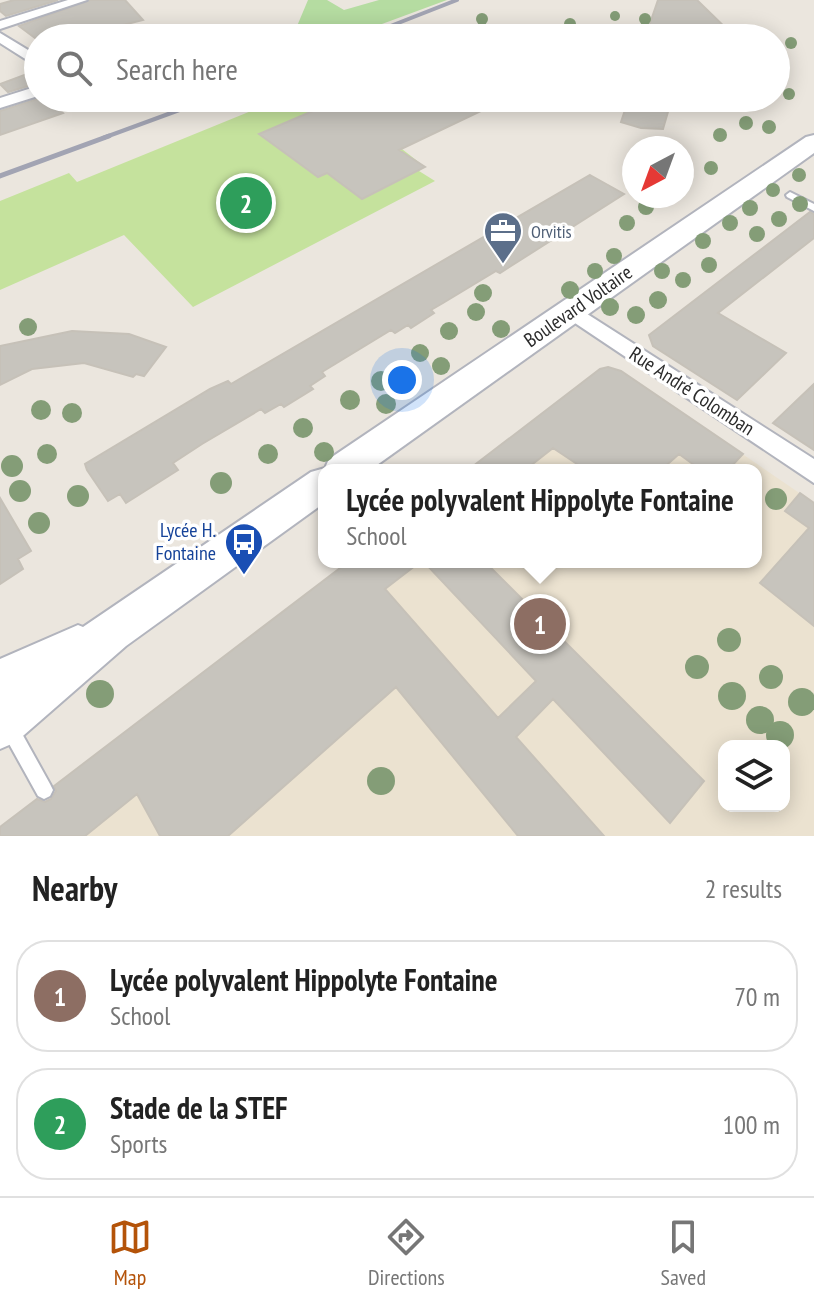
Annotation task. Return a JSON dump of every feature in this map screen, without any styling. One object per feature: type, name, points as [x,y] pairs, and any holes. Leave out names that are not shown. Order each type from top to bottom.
[{"type":"street","points":[[0,25],[81,0]]},
{"type":"street","points":[[0,37],[24,53]]},
{"type":"street","points":[[0,103],[24,95]]},
{"type":"street","name":"Boulevard Voltaire","points":[[351,464],[814,142]]},
{"type":"street","name":"Rue André Colomban","points":[[570,310],[814,472]]},
{"type":"street","points":[[2,711],[318,487]]},
{"type":"lane","points":[[790,195],[814,208]]},
{"type":"lane","points":[[2,711],[44,790]]},
{"type":"shaded area","points":[[608,367],[621,371],[757,464],[476,464]]},
{"type":"shaded area","points":[[762,467],[814,503],[814,836],[0,836],[0,827],[340,568],[762,568]]},
{"type":"green space","points":[[308,0],[327,0],[344,10],[379,0],[447,0],[382,24],[298,24]]},
{"type":"green space","points":[[249,112],[479,112],[402,149],[425,167],[419,171],[435,181],[193,307],[124,235],[0,290],[0,201],[69,173],[77,182]]},
{"type":"building","points":[[14,0],[58,0],[6,16],[0,11],[0,4]]},
{"type":"building","points":[[90,0],[125,0],[143,20],[127,24],[24,24]]},
{"type":"building","points":[[658,0],[697,0],[722,24],[650,24]]},
{"type":"building","points":[[24,75],[24,87],[8,92],[0,84]]},
{"type":"building","points":[[24,103],[24,112],[63,113],[0,135],[0,111]]},
{"type":"building","points":[[310,112],[479,112],[399,150],[425,167],[362,199],[327,173],[318,177],[259,134]]},
{"type":"building","points":[[624,112],[668,112],[663,129],[641,128],[621,122]]},
{"type":"building","points":[[590,175],[622,193],[500,273],[496,271],[431,310],[434,313],[411,328],[408,325],[395,333],[391,330],[322,372],[325,376],[310,386],[313,389],[284,407],[281,404],[265,413],[261,409],[202,444],[173,463],[178,470],[126,503],[120,494],[108,501],[85,464],[210,389],[228,381],[231,384]]},
{"type":"building","points":[[810,212],[814,214],[814,238],[718,313],[786,353],[737,400],[653,346],[649,335]]},
{"type":"building","points":[[72,331],[129,334],[166,347],[144,376],[136,374],[133,377],[84,363],[32,369],[0,385],[0,346]]},
{"type":"building","points":[[608,367],[621,371],[743,454],[734,464],[693,464],[679,454],[668,464],[577,464],[553,448],[533,464],[476,464],[600,369]]},
{"type":"building","points":[[814,384],[814,450],[773,423]]},
{"type":"building","points":[[800,493],[814,503],[814,626],[760,583],[809,528],[785,511]]},
{"type":"building","points":[[0,498],[31,551],[18,559],[23,569],[0,584]]},
{"type":"building","points":[[340,568],[412,568],[385,589],[498,718],[536,681],[430,568],[491,568],[704,781],[670,823],[553,699],[516,737],[604,836],[518,836],[396,687],[228,836],[160,836],[137,794],[85,836],[0,836],[0,827],[37,799],[45,802],[51,799],[56,791],[54,786]]},
{"type":"railway","points":[[396,24],[457,0]]},
{"type":"railway","points":[[103,138],[174,112]]},
{"type":"railway","points":[[0,176],[109,136]]},
{"type":"place","name":"Stade de la STEF","points":[[246,203]]},
{"type":"place","name":"Orvitis","points":[[503,265]]},
{"type":"place","name":"Lycée H. Fontaine","points":[[244,576]]},
{"type":"place","name":"Lycée polyvalent Hippolyte Fontaine","points":[[540,624]]}]
